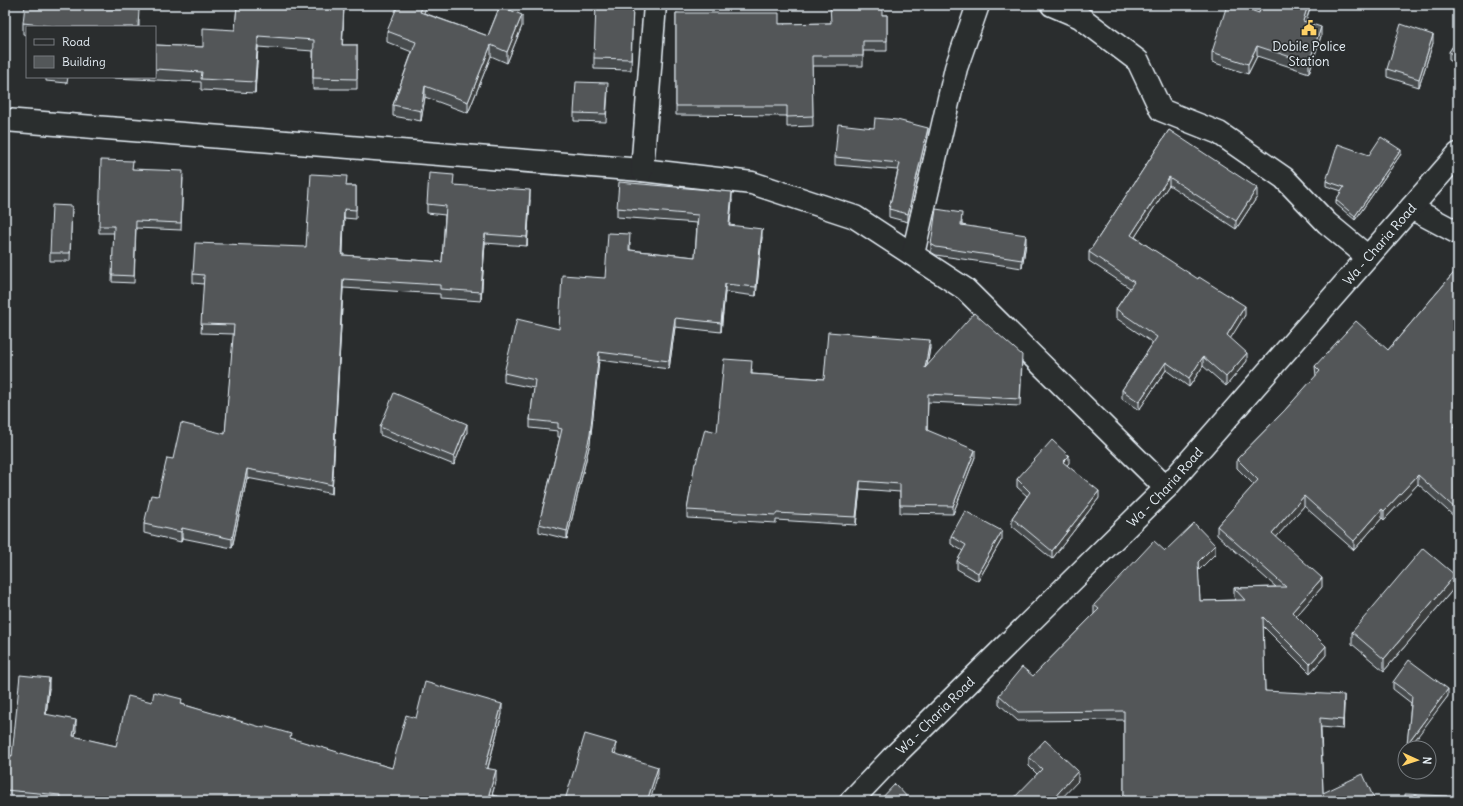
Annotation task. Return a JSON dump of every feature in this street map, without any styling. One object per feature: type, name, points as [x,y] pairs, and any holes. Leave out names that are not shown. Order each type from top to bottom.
[{"type":"street","points":[[642,170],[655,5]]},
{"type":"street","points":[[913,254],[956,68],[978,5]]},
{"type":"street","points":[[1052,5],[1080,17],[1138,61],[1162,110],[1219,133],[1284,178],[1327,223],[1368,257]]},
{"type":"street","points":[[5,120],[642,170],[752,183],[856,216],[965,288],[1166,488]]},
{"type":"street","name":"Wa - Charia Road","points":[[851,801],[891,759],[1166,488],[1458,154]]},
{"type":"street","points":[[1411,208],[1458,233]]},
{"type":"building","points":[[25,5],[103,5],[103,8],[139,10],[138,26],[51,26],[23,23]]},
{"type":"building","points":[[237,5],[344,5],[342,45],[357,45],[357,79],[313,78],[314,40],[258,36],[255,82],[201,79],[202,72],[156,69],[156,45],[203,47],[203,28],[235,30]]},
{"type":"building","points":[[398,5],[423,5],[420,12],[488,36],[500,6],[522,15],[507,52],[491,45],[468,102],[425,86],[421,111],[393,105],[416,42],[387,31]]},
{"type":"building","points":[[596,5],[633,5],[631,59],[594,58]]},
{"type":"building","points":[[830,5],[882,5],[882,15],[887,15],[887,41],[863,41],[863,56],[812,56],[813,116],[787,117],[787,106],[676,106],[676,13],[779,13],[779,24],[831,23]]},
{"type":"building","points":[[1227,5],[1236,5],[1259,13],[1261,5],[1308,5],[1303,21],[1321,27],[1309,63],[1257,46],[1248,64],[1212,52]]},
{"type":"building","points":[[1401,24],[1433,35],[1419,79],[1387,69]]},
{"type":"building","points":[[1458,38],[1458,58],[1449,52]]},
{"type":"building","points":[[576,82],[608,83],[606,114],[574,113]]},
{"type":"building","points":[[875,118],[897,120],[928,128],[908,214],[889,209],[900,163],[835,157],[838,124],[874,128]]},
{"type":"building","points":[[5,130],[6,130],[5,151]]},
{"type":"building","points":[[1169,130],[1257,188],[1236,221],[1169,177],[1131,235],[1198,279],[1199,277],[1245,306],[1227,335],[1247,353],[1226,377],[1203,357],[1189,378],[1166,362],[1139,402],[1122,390],[1157,337],[1116,309],[1134,282],[1089,252]]},
{"type":"building","points":[[1381,137],[1401,150],[1355,216],[1336,200],[1344,187],[1326,181],[1338,144],[1369,155]]},
{"type":"building","points":[[101,160],[133,161],[132,169],[183,171],[181,223],[136,221],[134,276],[112,275],[114,226],[99,226]]},
{"type":"building","points":[[5,162],[8,162],[5,246]]},
{"type":"building","points":[[429,173],[454,175],[453,185],[530,190],[527,237],[485,234],[481,292],[440,289],[440,285],[343,279],[332,485],[247,469],[232,539],[182,528],[181,532],[144,524],[151,495],[158,496],[167,458],[173,459],[181,423],[225,434],[234,325],[201,324],[204,275],[193,274],[195,243],[306,247],[311,174],[347,176],[346,186],[356,186],[356,210],[344,209],[342,255],[442,262],[446,206],[427,204]]},
{"type":"building","points":[[619,182],[732,192],[729,225],[762,229],[756,287],[725,284],[721,323],[675,318],[669,361],[599,352],[590,435],[567,531],[539,524],[562,429],[558,428],[558,423],[530,420],[535,380],[504,373],[517,319],[559,329],[562,275],[605,278],[608,233],[630,234],[629,250],[695,257],[698,215],[617,208]]},
{"type":"building","points":[[52,205],[72,206],[70,253],[50,253]]},
{"type":"building","points":[[936,209],[962,213],[961,225],[1026,235],[1022,260],[936,247],[931,244]]},
{"type":"building","points":[[1458,268],[1458,421],[1453,427],[1458,431],[1458,509],[1457,510],[1418,475],[1384,511],[1382,509],[1354,541],[1304,496],[1272,533],[1322,578],[1292,612],[1326,646],[1310,664],[1263,617],[1265,691],[1344,695],[1343,720],[1320,718],[1323,793],[1363,774],[1375,801],[1124,801],[1124,711],[1018,712],[999,695],[1022,667],[1033,676],[1099,609],[1094,605],[1154,541],[1165,551],[1194,523],[1215,545],[1198,562],[1200,601],[1245,600],[1234,588],[1286,587],[1217,526],[1258,480],[1237,459],[1285,410],[1320,371],[1315,366],[1356,321],[1388,350]]},
{"type":"building","points":[[974,313],[1022,355],[1020,399],[928,394],[927,430],[975,450],[953,506],[900,505],[900,484],[860,481],[856,517],[776,513],[776,515],[687,510],[695,463],[705,429],[717,432],[724,359],[752,361],[751,374],[824,379],[828,332],[930,340],[925,368]]},
{"type":"building","points":[[394,393],[467,424],[454,457],[380,427]]},
{"type":"building","points":[[1052,440],[1069,456],[1063,462],[1099,491],[1052,551],[1012,518],[1030,492],[1017,479]]},
{"type":"building","points":[[965,511],[1002,531],[978,573],[957,561],[966,545],[951,536]]},
{"type":"building","points":[[1423,548],[1455,575],[1384,659],[1352,632]]},
{"type":"building","points":[[1409,660],[1448,689],[1410,740],[1407,740],[1412,696],[1393,682]]},
{"type":"building","points":[[20,675],[49,678],[45,714],[76,720],[73,736],[116,746],[128,696],[152,702],[154,692],[182,699],[181,704],[264,728],[264,726],[291,734],[290,738],[392,768],[406,715],[416,718],[425,682],[502,704],[485,768],[496,770],[489,794],[513,801],[59,801],[60,795],[5,790],[5,755],[12,756]]},
{"type":"building","points":[[585,734],[616,743],[613,753],[658,767],[647,801],[565,800]]},
{"type":"building","points":[[1045,740],[1078,771],[1051,801],[1011,801],[1042,769],[1029,757]]},
{"type":"building","points":[[895,784],[911,801],[879,801]]},
{"type":"building","points":[[1405,794],[1447,796],[1447,801],[1405,801]]},
{"type":"place","name":"Dobile Police Station","points":[[1309,28]]}]
